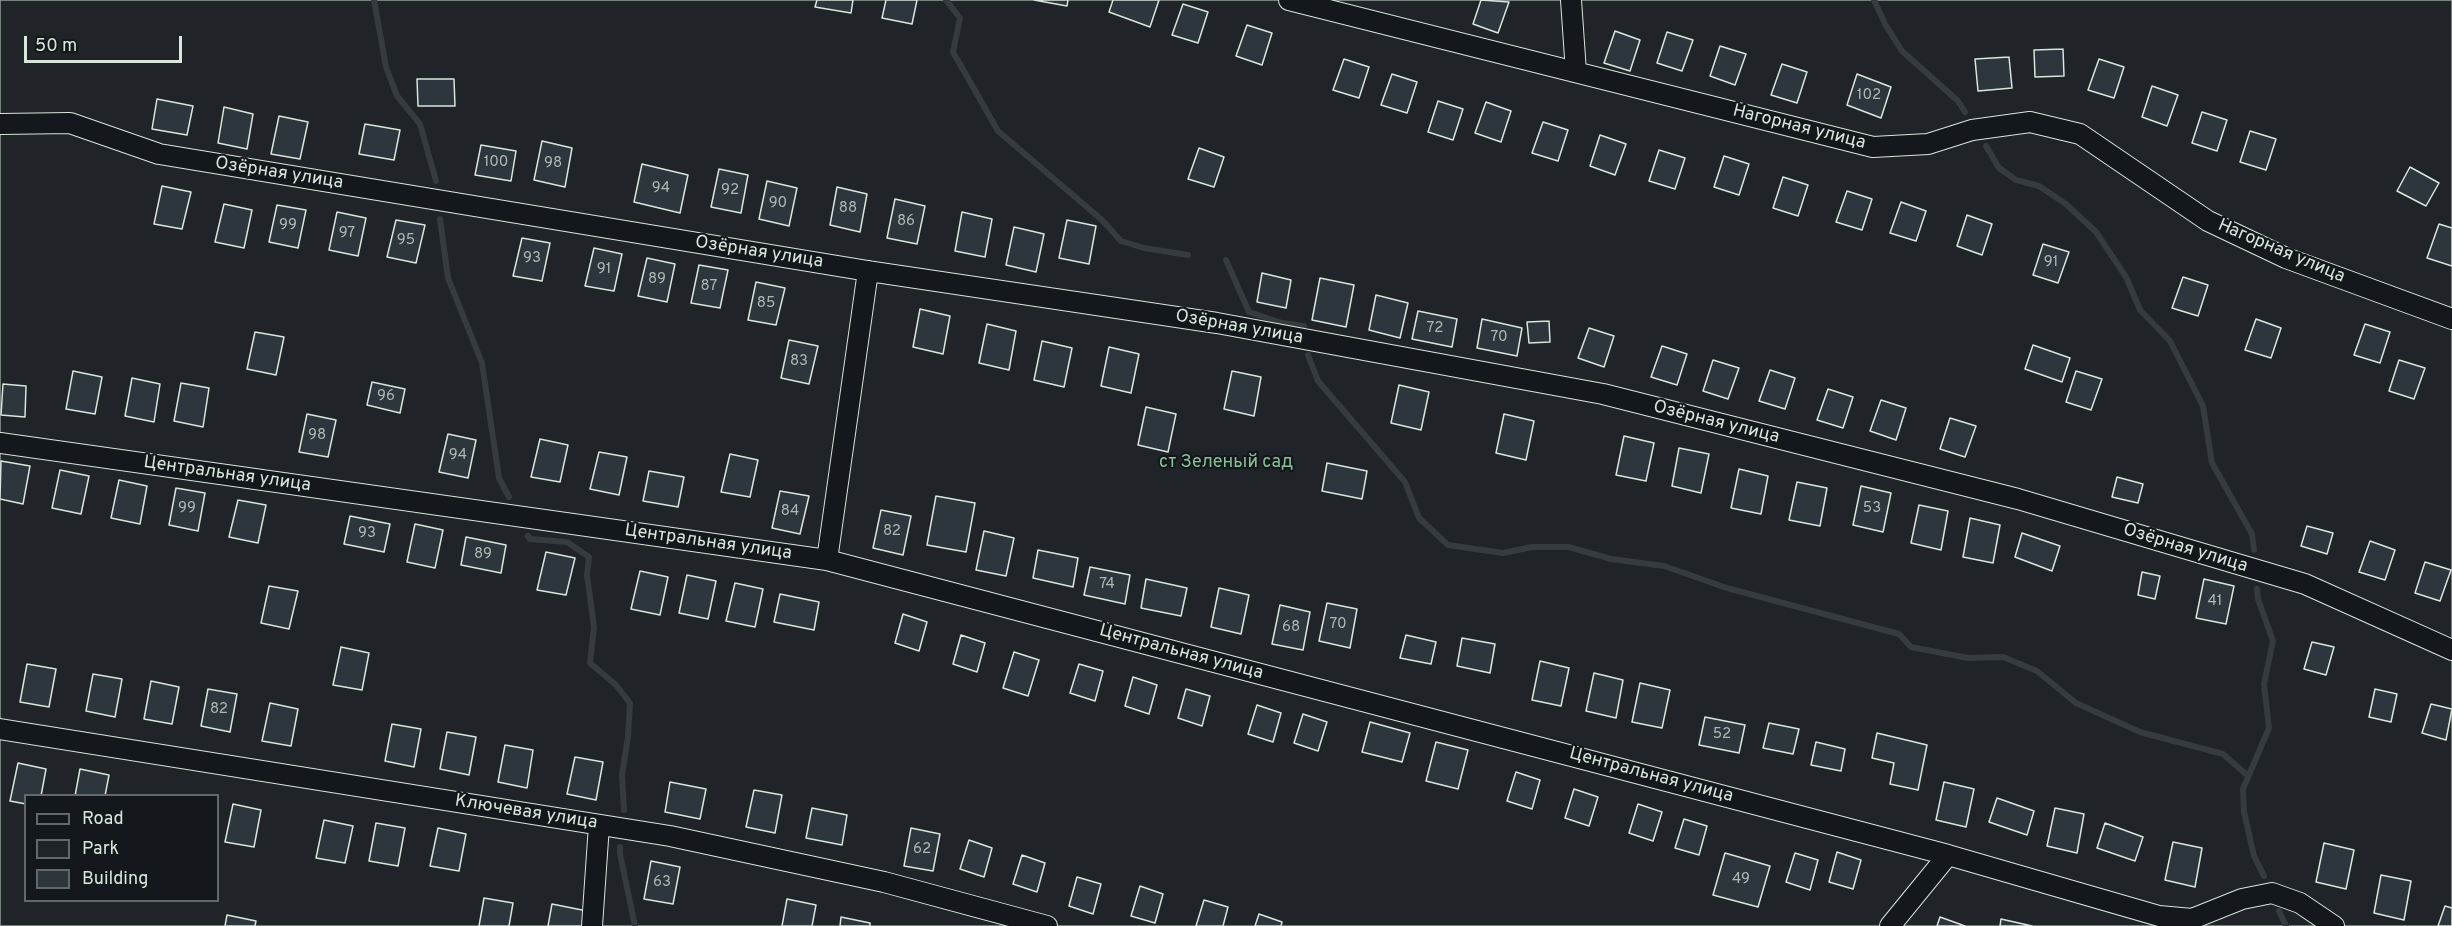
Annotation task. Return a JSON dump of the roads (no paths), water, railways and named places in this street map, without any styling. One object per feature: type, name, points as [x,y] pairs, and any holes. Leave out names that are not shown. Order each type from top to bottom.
[{"type":"street","name":"Нагорная улица","points":[[1289,0],[1872,147],[1928,144],[1972,130],[2030,122],[2080,134],[2208,221],[2286,258],[2452,319]]},
{"type":"street","points":[[1571,0],[1575,72]]},
{"type":"street","name":"Озёрная улица","points":[[0,124],[69,123],[159,154],[868,271],[1216,323],[1603,394],[2018,499],[2305,584],[2452,650]]},
{"type":"street","points":[[827,560],[868,271]]},
{"type":"street","name":"Центральная улица","points":[[0,442],[827,560],[1948,855],[2159,916],[2194,922],[2242,899],[2272,893],[2300,903],[2334,926]]},
{"type":"street","name":"Ключевая улица","points":[[0,729],[670,836],[884,882],[1047,926]]},
{"type":"street","points":[[592,926],[599,825]]},
{"type":"street","points":[[1890,926],[1948,855]]},
{"type":"waterway","points":[[374,0],[386,67],[397,96],[420,124],[436,181]]},
{"type":"waterway","points":[[946,0],[960,18],[953,52],[998,131],[1102,220],[1121,241],[1144,248],[1188,255]]},
{"type":"waterway","points":[[1874,0],[1885,24],[1902,51],[1958,101],[1965,112]]},
{"type":"waterway","points":[[1986,146],[1999,168],[2016,180],[2039,186],[2066,204],[2096,232],[2126,277],[2140,310],[2170,341],[2203,406],[2212,463],[2252,534],[2254,550]]},
{"type":"waterway","points":[[440,219],[448,278],[482,363],[499,478],[509,497]]},
{"type":"waterway","points":[[1226,260],[1249,312],[1282,323],[1304,326]]},
{"type":"waterway","points":[[1308,355],[1318,381],[1405,482],[1419,518],[1448,545],[1503,553],[1532,547],[1569,547],[1611,559],[1664,566],[1727,588],[1899,634],[1911,647],[1968,658],[2003,657],[2037,671],[2076,703],[2140,732],[2223,754],[2248,776]]},
{"type":"waterway","points":[[528,536],[530,539],[567,542],[589,557],[587,575],[594,627],[590,663],[616,685],[630,703],[622,775],[624,810]]},
{"type":"waterway","points":[[2257,589],[2258,599],[2273,641],[2264,684],[2269,728],[2243,789],[2244,812],[2254,856],[2264,876]]},
{"type":"waterway","points":[[620,847],[635,926]]},
{"type":"waterway","points":[[2279,911],[2286,926]]},
{"type":"park label","name":"ст Зеленый сад","points":[[1226,463]]}]
